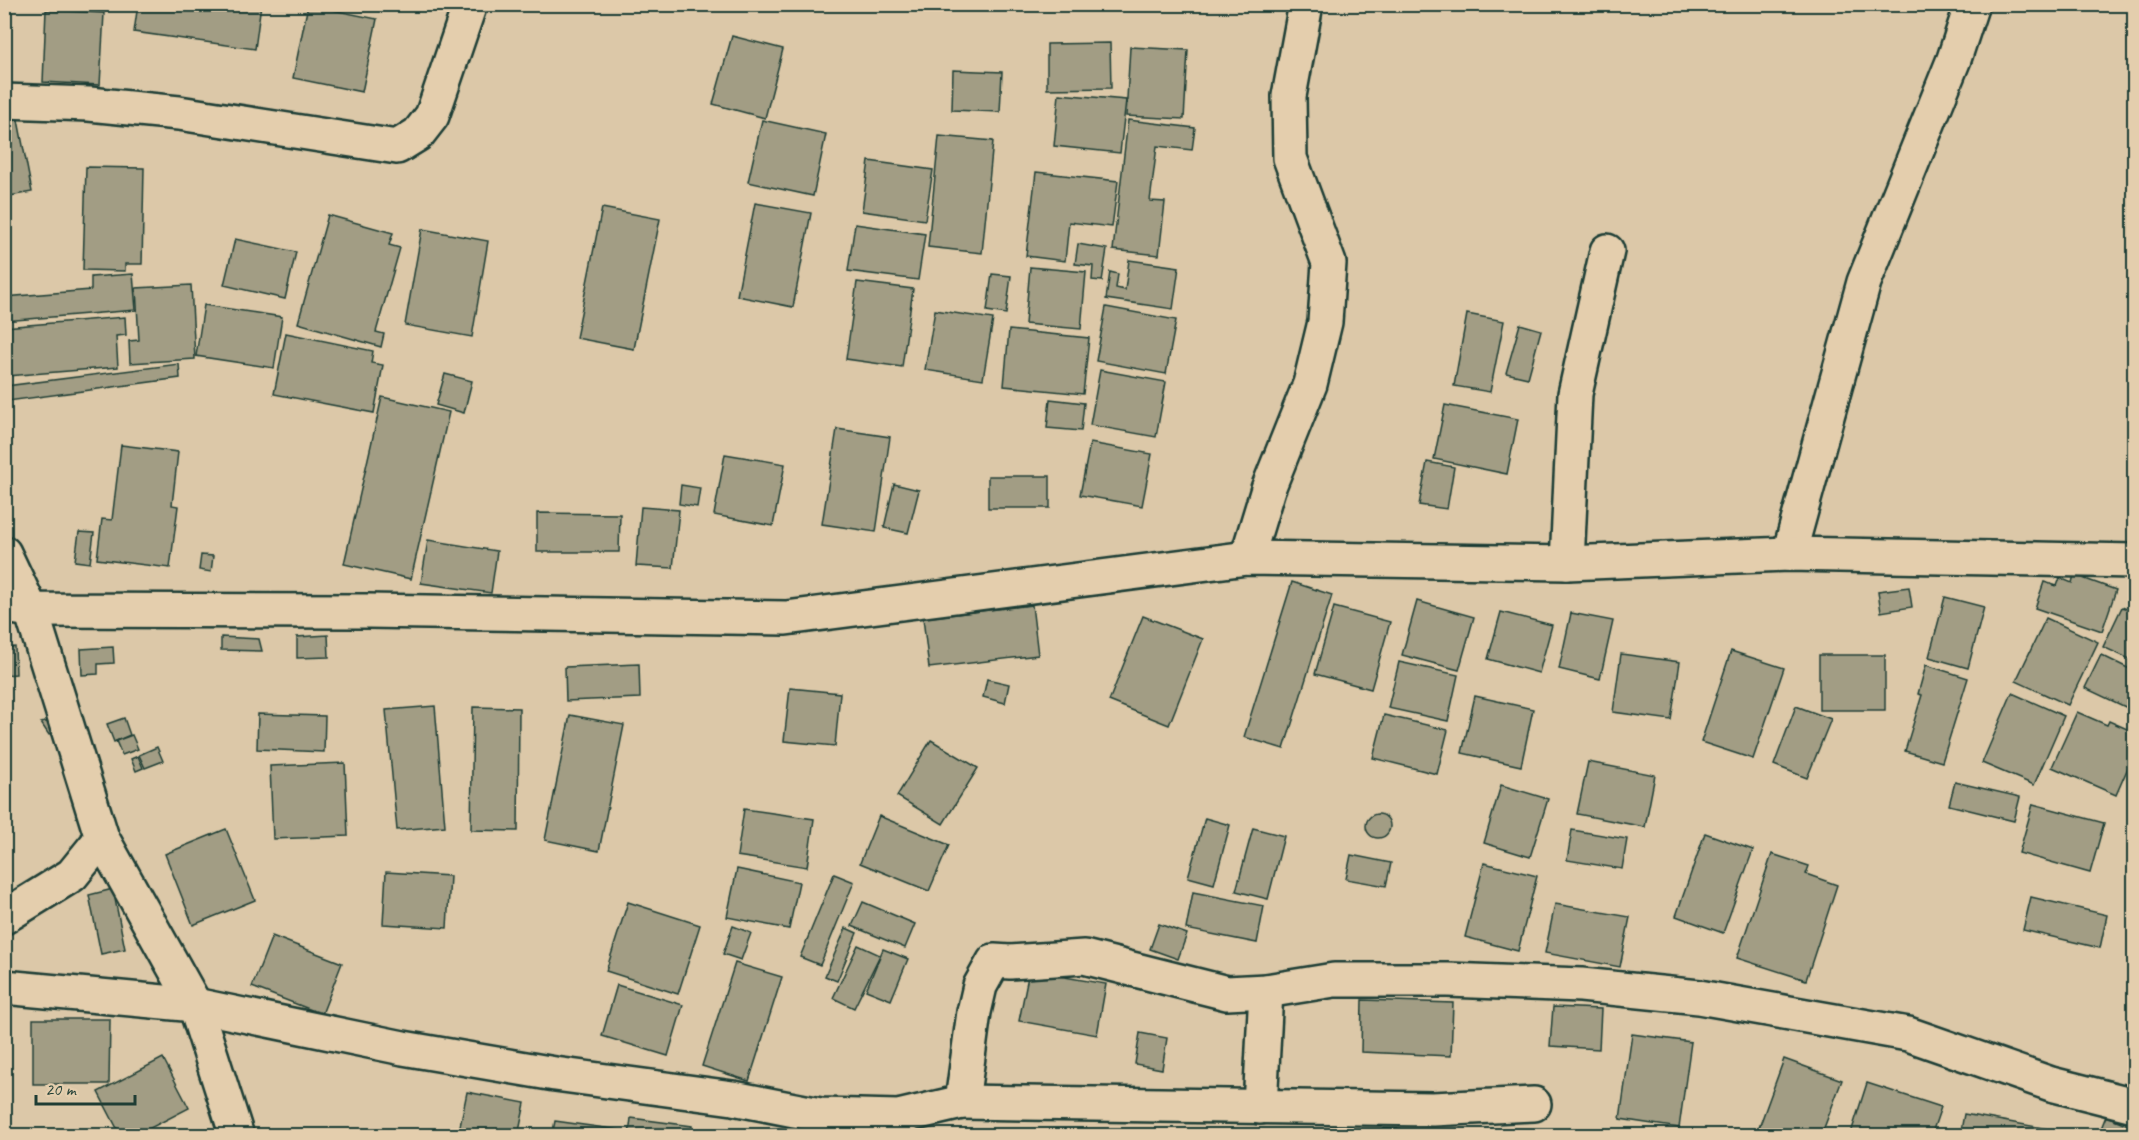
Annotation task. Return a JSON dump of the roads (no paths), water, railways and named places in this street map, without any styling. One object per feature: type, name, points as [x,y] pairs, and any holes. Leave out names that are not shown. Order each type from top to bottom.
[{"type":"street","points":[[4,101],[89,104],[178,113],[397,147],[418,134],[432,116],[470,4]]},
{"type":"street","points":[[1247,558],[1269,489],[1310,384],[1325,322],[1329,263],[1290,158],[1289,96],[1306,4]]},
{"type":"street","points":[[1789,554],[1864,282],[1954,59],[1972,4]]},
{"type":"street","points":[[1567,563],[1575,394],[1607,251]]},
{"type":"street","points":[[4,553],[18,608],[102,838],[195,1005],[237,1136]]},
{"type":"street","points":[[18,608],[786,618],[1247,558],[1567,563],[1789,554],[2134,561]]},
{"type":"street","points":[[4,917],[72,875],[102,838]]},
{"type":"street","points":[[962,1102],[974,1012],[980,986],[994,961],[1084,957],[1227,993],[1266,991],[1334,980],[1448,980],[1581,985],[1699,997],[1908,1034],[2051,1084],[2134,1105]]},
{"type":"street","points":[[4,987],[195,1005],[403,1048],[555,1074],[733,1098],[820,1115],[898,1117],[962,1102],[1433,1109],[1534,1104]]},
{"type":"street","points":[[1260,1107],[1266,991]]}]
